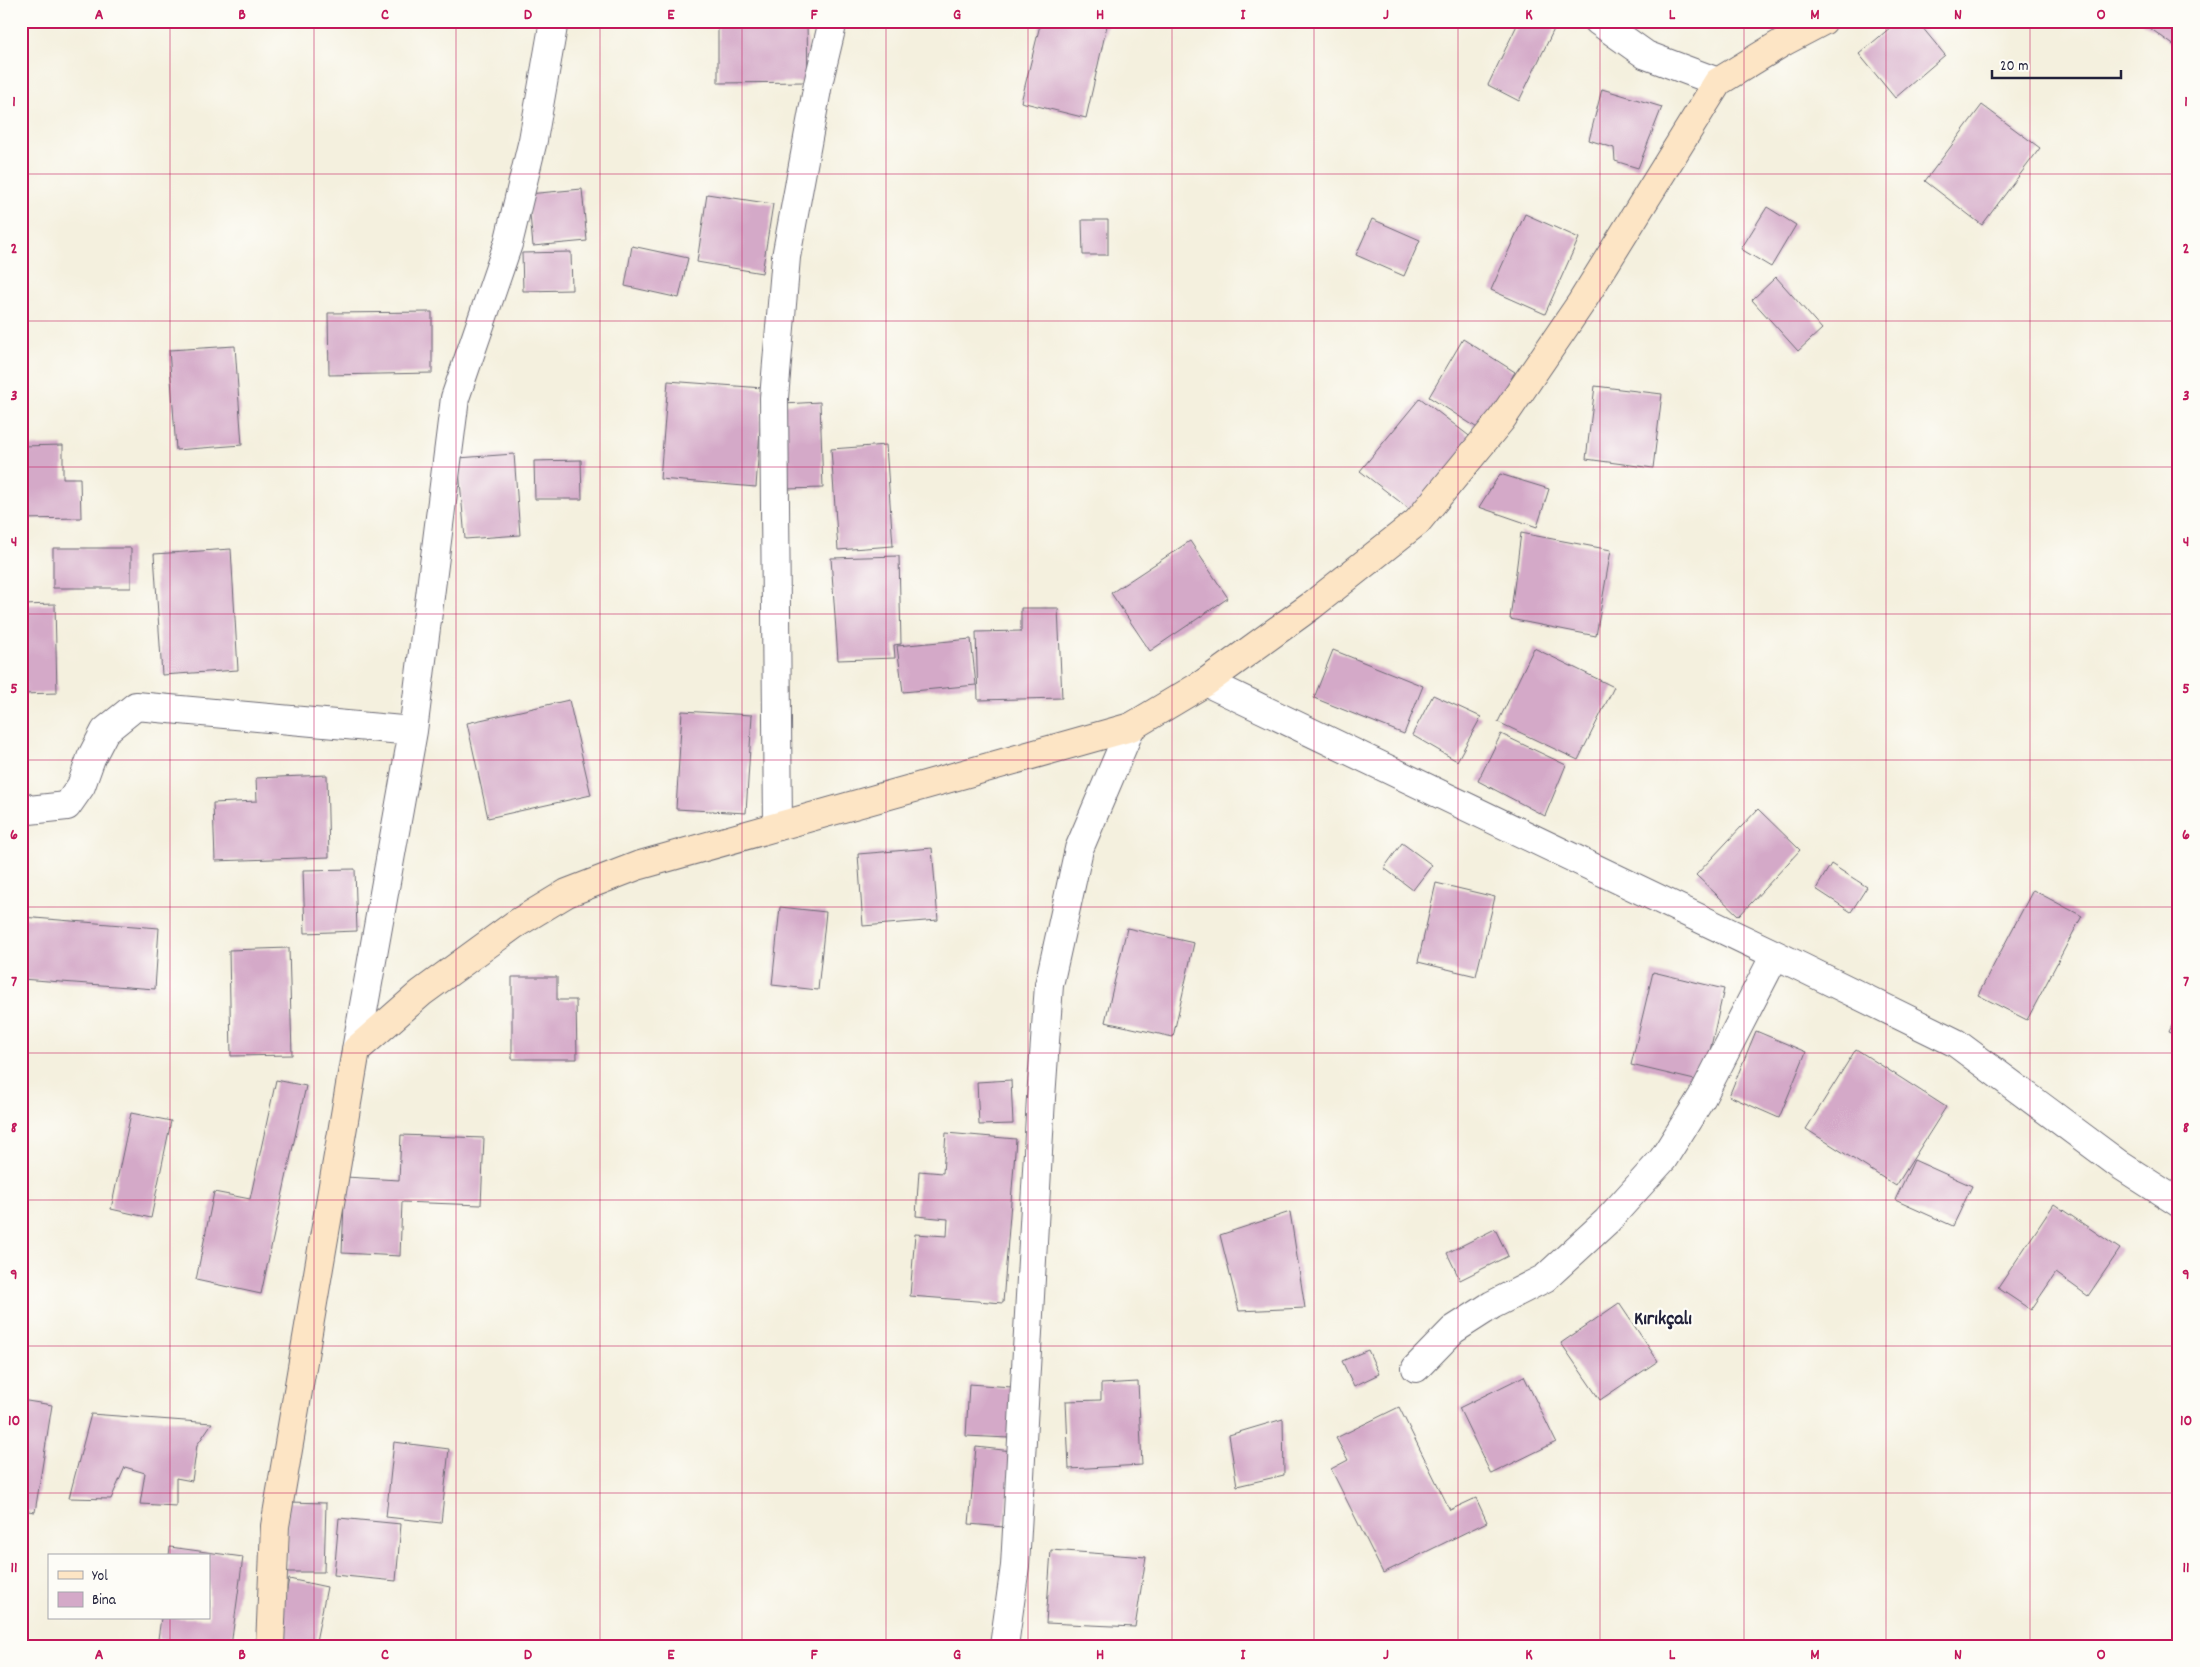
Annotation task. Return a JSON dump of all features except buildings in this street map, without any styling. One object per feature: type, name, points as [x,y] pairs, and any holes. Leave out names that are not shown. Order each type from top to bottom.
[{"type":"street","points":[[270,1646],[275,1526],[356,1050],[413,731],[455,398],[508,244],[533,140],[554,21]]},
{"type":"street","points":[[778,826],[774,398],[786,257],[818,84],[833,21]]},
{"type":"street","points":[[1598,21],[1646,55],[1718,82]]},
{"type":"street","points":[[356,1050],[421,993],[473,954],[514,925],[567,894],[637,866],[1131,727],[1206,682],[1311,606],[1417,522],[1501,420],[1581,303],[1718,82],[1785,41],[1823,21]]},
{"type":"street","points":[[1206,682],[1956,1043],[2120,1165],[2179,1204]]},
{"type":"street","points":[[21,805],[29,810],[67,806],[80,786],[91,758],[105,731],[136,706],[413,731]]},
{"type":"street","points":[[1004,1646],[1015,1566],[1049,985],[1079,850],[1131,727]]},
{"type":"street","points":[[1416,1368],[1454,1330],[1492,1305],[1545,1278],[1607,1222],[1663,1159],[1702,1097],[1774,955]]},
{"type":"district","name":"Kırıkçalı","points":[[1663,1320]]}]
